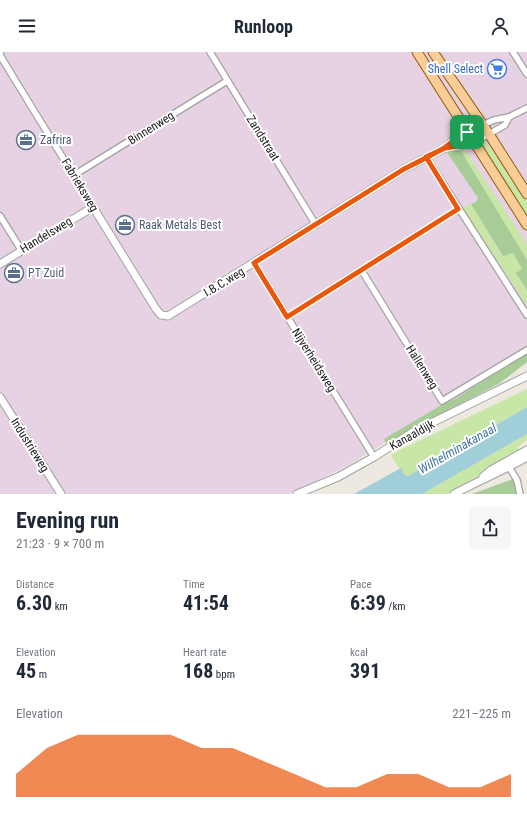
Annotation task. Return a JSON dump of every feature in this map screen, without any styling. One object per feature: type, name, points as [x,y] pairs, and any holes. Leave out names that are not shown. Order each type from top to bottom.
[{"type":"main road","points":[[418,52],[472,141],[527,226]]},
{"type":"main road","points":[[433,52],[489,134],[527,194]]},
{"type":"street","name":"Fabrieksweg","points":[[0,52],[1,57],[93,207],[156,309],[163,316]]},
{"type":"street","name":"Zandstraat","points":[[210,52],[316,224]]},
{"type":"street","points":[[513,52],[527,74]]},
{"type":"street","name":"Binnenweg","points":[[74,176],[227,81]]},
{"type":"street","points":[[483,125],[494,120],[508,117],[527,108]]},
{"type":"street","points":[[489,134],[505,125],[508,117]]},
{"type":"street","name":"I.B.C.weg","points":[[445,148],[458,136],[483,125]]},
{"type":"street","name":"I.B.C.weg","points":[[163,316],[171,314],[404,169],[445,148],[463,145],[489,134]]},
{"type":"street","points":[[426,157],[527,315]]},
{"type":"street","name":"Handelsweg","points":[[0,264],[93,207]]},
{"type":"street","points":[[287,317],[458,209]]},
{"type":"street","points":[[0,216],[22,251]]},
{"type":"street","name":"Nijverheidsweg","points":[[254,263],[374,457]]},
{"type":"street","name":"Hallenweg","points":[[362,271],[442,401],[527,350]]},
{"type":"street","name":"Kanaaldijk","points":[[297,494],[338,476],[374,457],[413,432],[527,376]]},
{"type":"street","name":"Industrieweg","points":[[0,397],[61,494]]},
{"type":"street","points":[[508,464],[527,450]]},
{"type":"street","points":[[454,494],[477,481],[491,470],[527,457]]},
{"type":"street","points":[[508,464],[520,486],[520,494]]},
{"type":"shaded area","points":[[0,52],[527,52],[527,356],[345,467],[289,494],[0,494]]},
{"type":"green space","points":[[484,139],[527,201],[527,217],[480,143],[479,141]]},
{"type":"green space","points":[[465,150],[527,244],[527,260],[461,151]]},
{"type":"green space","points":[[446,151],[461,151],[527,260],[527,290],[516,273],[522,269],[513,253],[503,256],[471,204],[476,202],[478,198]]},
{"type":"green space","points":[[471,204],[502,256],[513,253],[522,269],[516,273],[527,290],[527,305],[462,208]]},
{"type":"green space","points":[[527,353],[527,362],[500,383],[386,443],[384,439],[443,404],[455,399]]},
{"type":"green space","points":[[527,389],[527,407],[408,476],[401,470],[391,455],[398,451]]},
{"type":"green space","points":[[527,434],[527,440],[517,447],[521,452],[447,494],[422,494]]},
{"type":"green space","points":[[513,479],[518,494],[472,494]]},
{"type":"water","name":"Wilhelminakanaal","points":[[527,407],[527,434],[422,494],[354,494],[401,468],[404,474],[408,476]]},
{"type":"place","name":"Shell Select","points":[[497,69]]},
{"type":"place","name":"Zafrira","points":[[26,140]]},
{"type":"place","name":"Raak Metals Best","points":[[125,225]]},
{"type":"place","name":"PT Zuid","points":[[14,273]]},
{"type":"route","points":[[467,132],[458,136],[445,148],[426,157],[404,169],[254,263],[287,317],[458,209],[426,157],[445,148],[463,145],[472,141],[467,132]]}]
